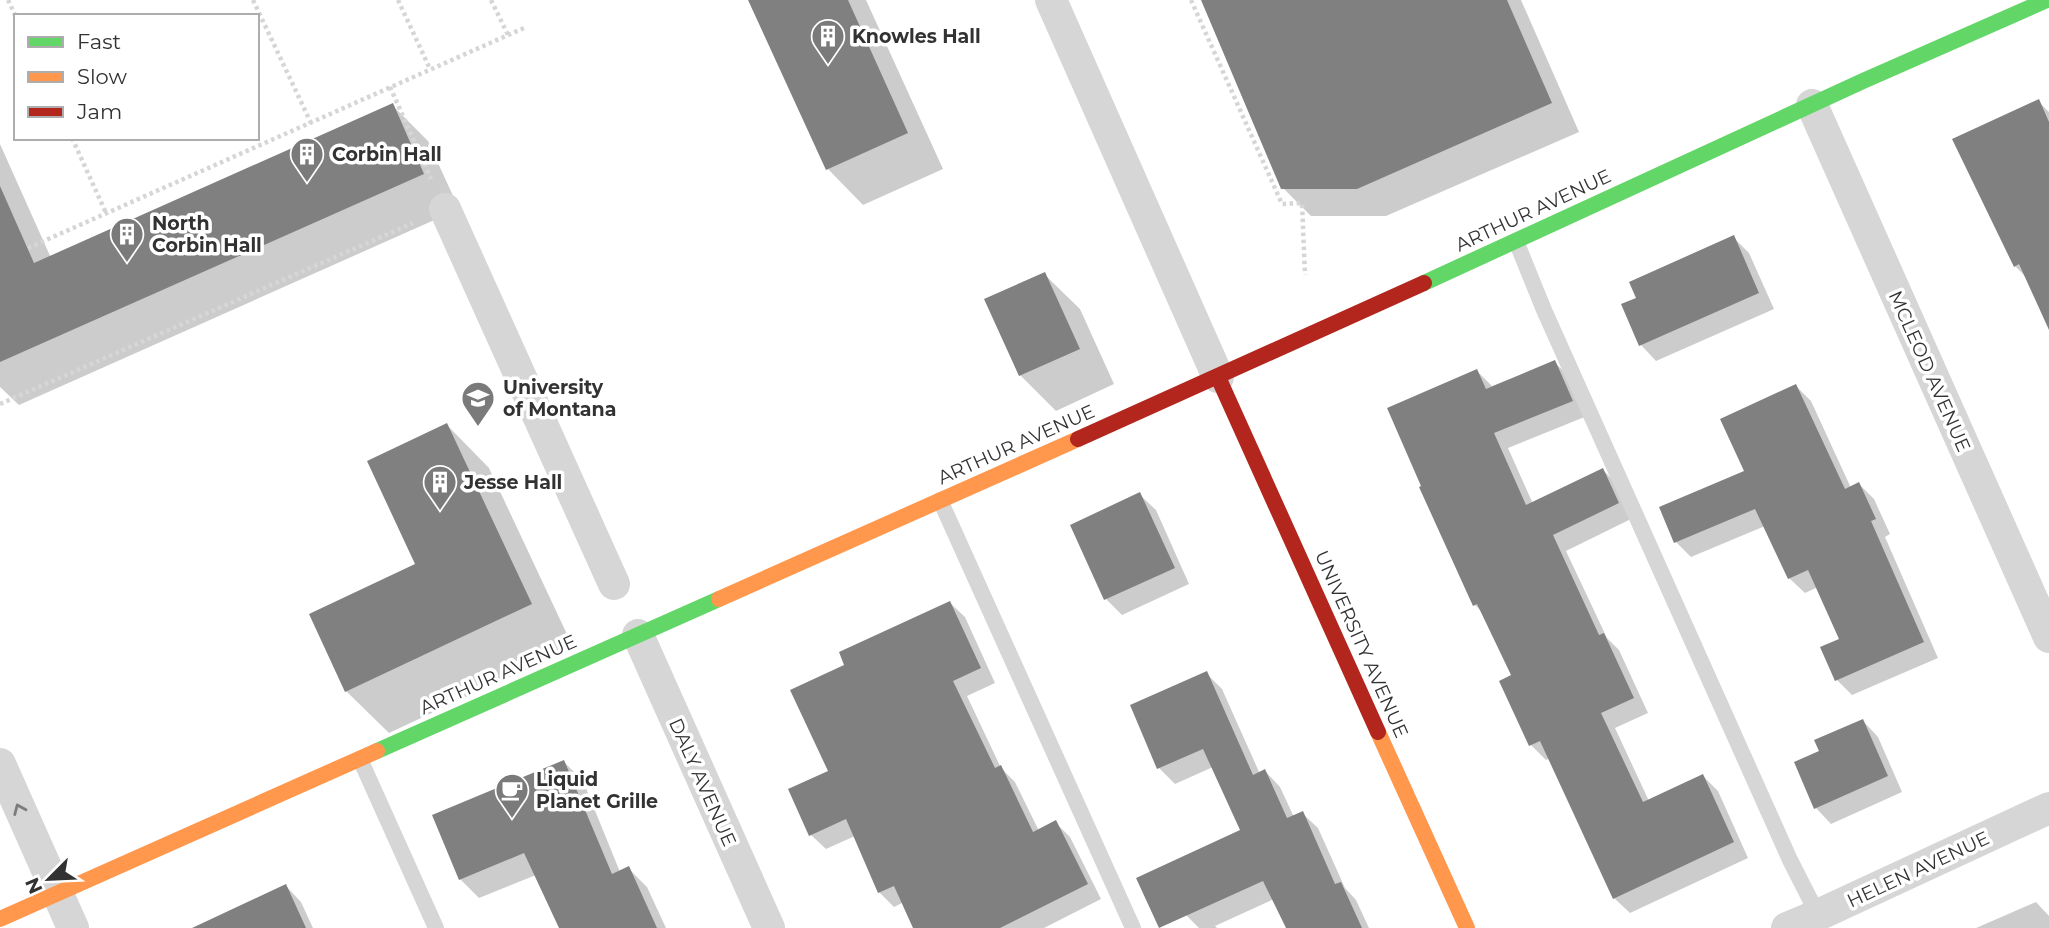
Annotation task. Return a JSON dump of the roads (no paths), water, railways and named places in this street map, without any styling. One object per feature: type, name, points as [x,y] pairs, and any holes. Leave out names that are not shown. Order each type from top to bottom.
[{"type":"street","points":[[1051,0],[1218,377]]},
{"type":"street","name":"ARTHUR AVENUE","points":[[0,919],[1218,377],[2047,0]]},
{"type":"street","name":"MCLEOD AVENUE","points":[[1812,105],[2049,637]]},
{"type":"street","points":[[445,209],[614,584]]},
{"type":"street","name":"UNIVERSITY AVENUE","points":[[1218,377],[1467,928]]},
{"type":"street","name":"DALY AVENUE","points":[[638,635],[769,928]]},
{"type":"street","points":[[0,764],[73,928]]},
{"type":"street","name":"HELEN AVENUE","points":[[1787,928],[1821,922],[2049,808]]},
{"type":"lane","points":[[1516,241],[1544,310],[1790,860],[1821,922]]},
{"type":"lane","points":[[940,500],[1133,928]]},
{"type":"lane","points":[[360,759],[436,928]]},
{"type":"place","name":"Knowles Hall","points":[[828,66]]},
{"type":"place","name":"Corbin Hall","points":[[307,184]]},
{"type":"place","name":"North Corbin Hall","points":[[127,264]]},
{"type":"place","name":"University of Montana","points":[[478,428]]},
{"type":"place","name":"Jesse Hall","points":[[440,512]]},
{"type":"place","name":"Liquid Planet Grille","points":[[512,820]]}]
